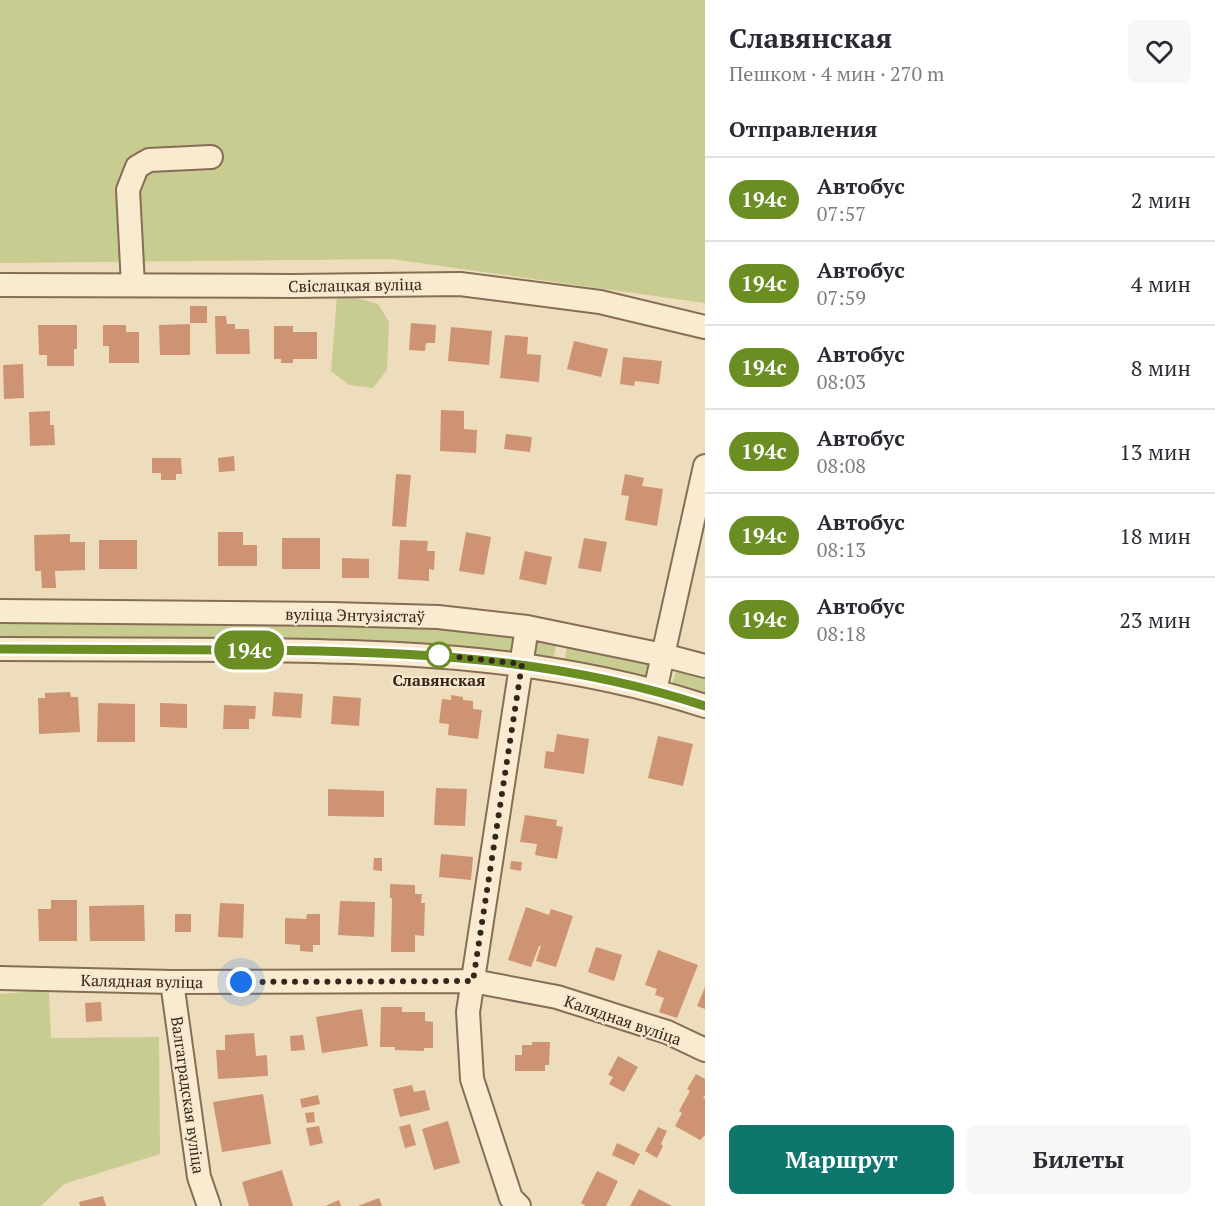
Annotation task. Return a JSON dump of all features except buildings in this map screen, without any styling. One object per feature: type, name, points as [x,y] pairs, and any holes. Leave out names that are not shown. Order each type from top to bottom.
[{"type":"street","points":[[133,285],[128,190],[137,167],[149,160],[211,158]]},
{"type":"street","name":"Свіслацкая вуліца","points":[[0,285],[460,284],[600,302],[705,327]]},
{"type":"street","points":[[655,690],[705,466]]},
{"type":"street","name":"вуліца Энтузіястаў","points":[[0,611],[438,617],[527,627],[705,666]]},
{"type":"street","points":[[510,1203],[472,1079],[468,1012],[527,627]]},
{"type":"street","points":[[0,649],[346,651],[441,655],[522,664],[655,690],[705,706]]},
{"type":"street","name":"Калядная вуліца","points":[[0,978],[172,982],[473,981],[557,997],[667,1032],[705,1050]]},
{"type":"street","name":"Валгаградская вуліца","points":[[172,982],[199,1177],[209,1206]]},
{"type":"green space","points":[[0,0],[705,0],[705,303],[391,259],[0,263]]},
{"type":"green space","points":[[337,297],[357,298],[378,304],[389,322],[387,370],[373,388],[349,385],[331,371]]},
{"type":"green space","points":[[0,621],[320,623],[512,635],[516,639],[512,652],[320,641],[0,640]]},
{"type":"green space","points":[[537,640],[557,640],[553,660],[543,658],[536,653],[533,646]]},
{"type":"green space","points":[[568,642],[654,664],[651,676],[643,678],[564,662]]},
{"type":"green space","points":[[677,668],[705,676],[705,695],[672,684]]},
{"type":"green space","points":[[49,990],[51,1038],[159,1037],[160,1154],[64,1184],[41,1206],[0,1206],[0,994]]},
{"type":"bus line","name":"194с","points":[[0,649],[346,651],[441,655],[557,670],[655,690],[705,706]]},
{"type":"place","name":"Славянская","points":[[439,655]]},
{"type":"route","points":[[241,982],[473,981],[522,664],[439,655]]}]
